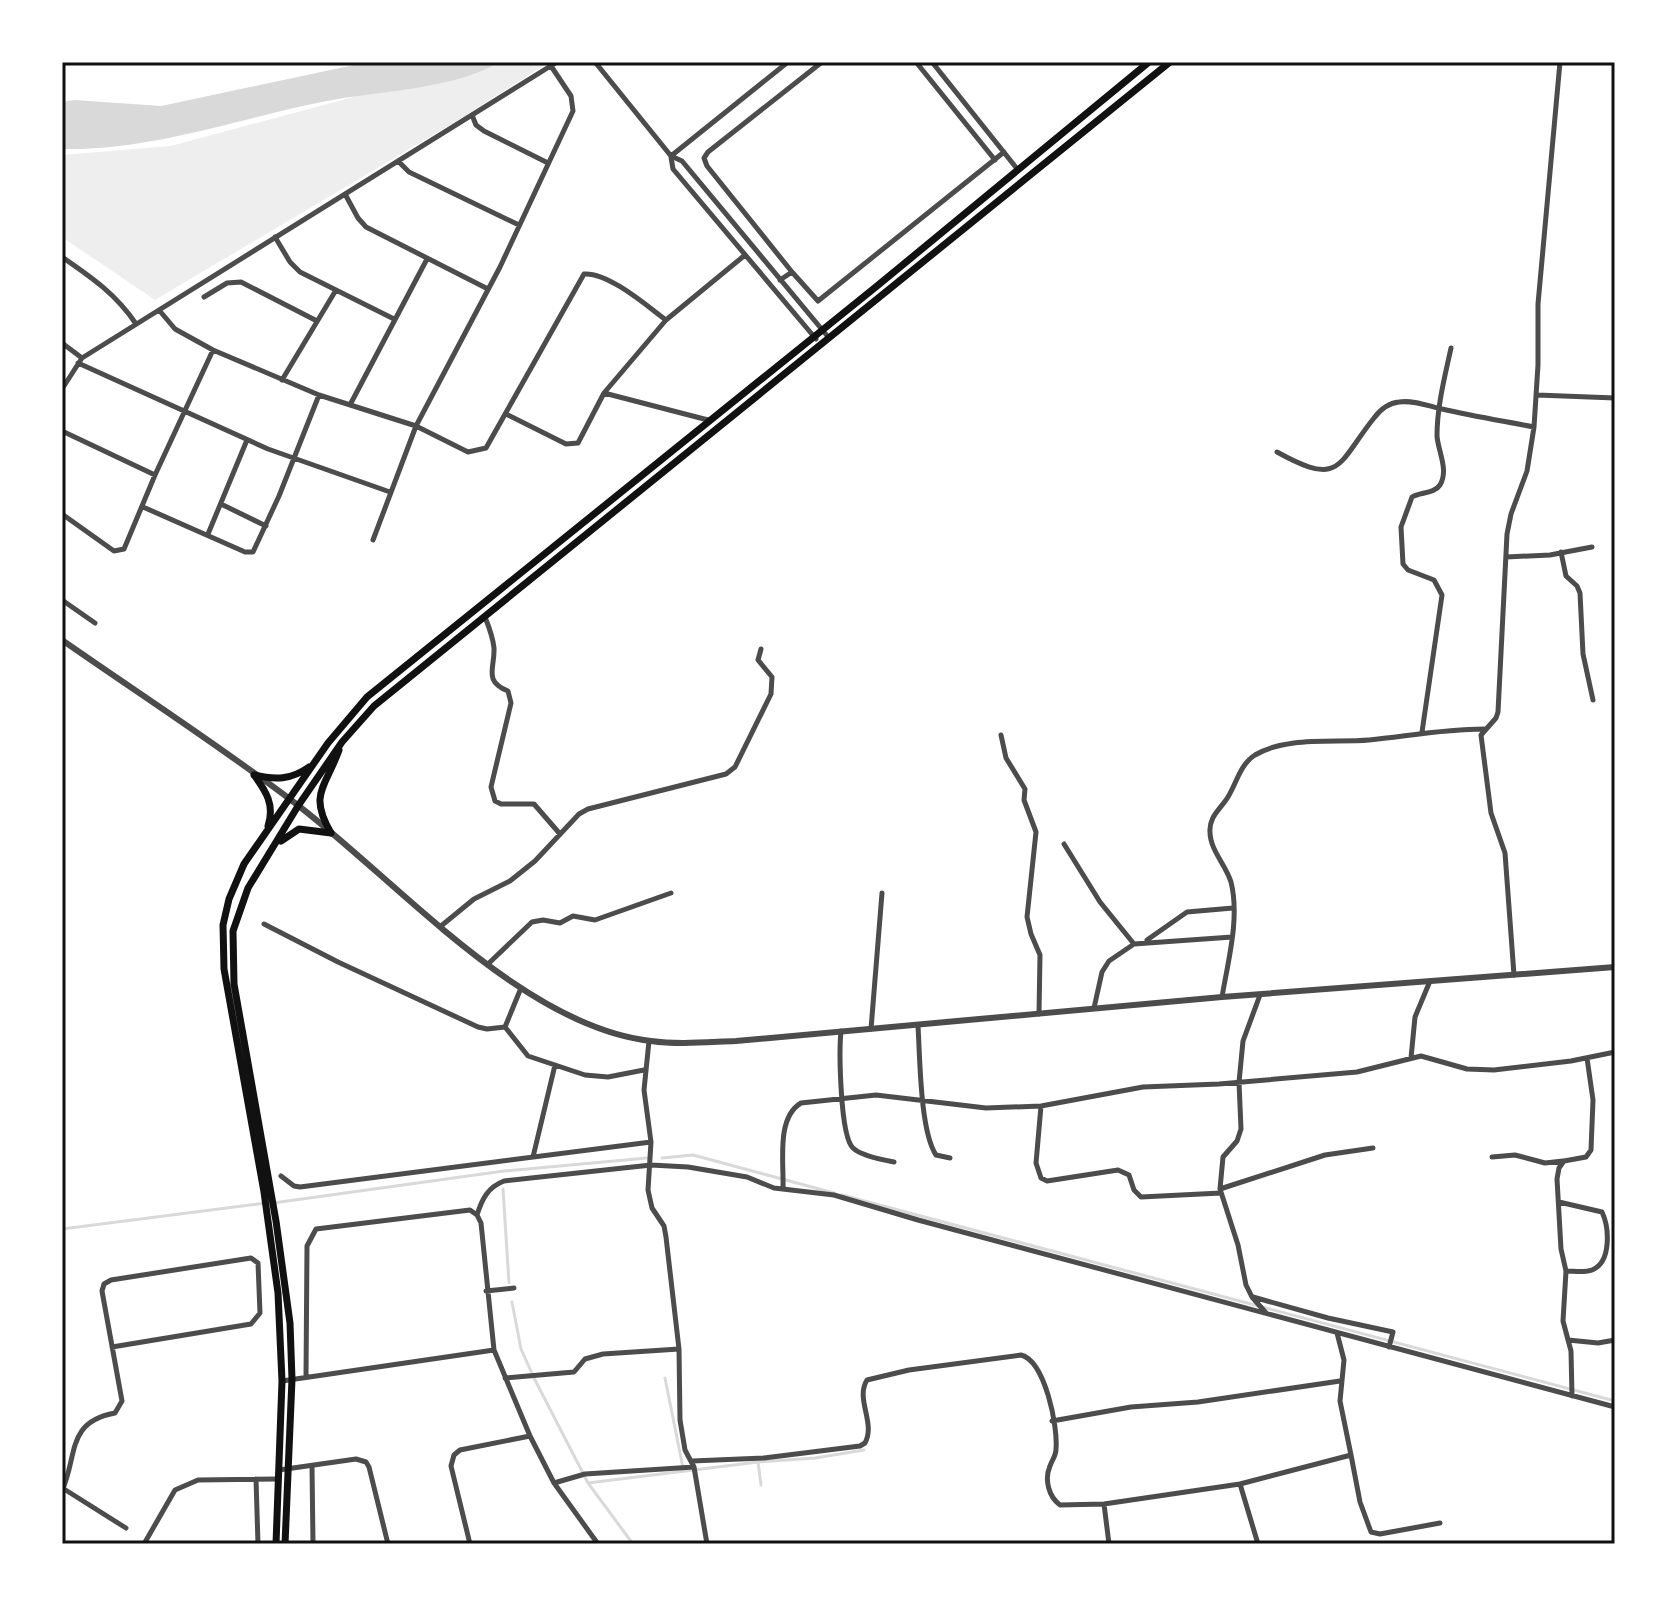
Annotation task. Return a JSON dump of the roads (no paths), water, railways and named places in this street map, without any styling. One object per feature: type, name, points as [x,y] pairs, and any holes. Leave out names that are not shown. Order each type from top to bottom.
[{"type":"main road","points":[[254,775],[290,777],[308,768],[367,697],[1149,62]]},
{"type":"main road","points":[[276,1544],[292,1379],[288,1301],[267,1192],[231,952],[240,906],[298,806],[342,742],[374,706],[1170,62]]},
{"type":"main road","points":[[331,833],[323,819],[318,799],[342,742]]},
{"type":"main road","points":[[257,845],[317,757]]},
{"type":"main road","points":[[254,775],[265,791],[271,809],[268,825],[229,899],[222,947],[267,1192]]},
{"type":"main road","points":[[273,849],[284,837],[299,829],[331,833]]},
{"type":"main road","points":[[272,1222],[282,1381],[281,1473],[285,1544]]},
{"type":"street","points":[[62,389],[80,360],[557,62]]},
{"type":"street","points":[[595,62],[671,156],[682,161],[829,338]]},
{"type":"street","points":[[671,156],[788,62]]},
{"type":"street","points":[[822,62],[704,158],[707,166],[818,301],[1004,152]]},
{"type":"street","points":[[916,62],[995,160]]},
{"type":"street","points":[[932,62],[1018,170]]},
{"type":"street","points":[[1514,975],[1505,853],[1491,813],[1480,744],[1484,729],[1498,712],[1510,519],[1527,471],[1534,427],[1538,304],[1560,62]]},
{"type":"street","points":[[373,540],[416,426],[488,289],[573,111],[573,104],[551,66]]},
{"type":"street","points":[[472,115],[480,129],[548,163]]},
{"type":"street","points":[[671,156],[673,169],[821,345]]},
{"type":"street","points":[[398,161],[409,172],[519,225]]},
{"type":"street","points":[[345,194],[366,227],[488,289]]},
{"type":"street","points":[[275,237],[295,267],[394,319]]},
{"type":"street","points":[[506,414],[566,444],[578,443],[604,393],[666,320],[745,255]]},
{"type":"street","points":[[62,257],[108,290],[136,324]]},
{"type":"street","points":[[351,403],[427,259]]},
{"type":"street","points":[[780,280],[792,272]]},
{"type":"street","points":[[159,310],[175,329],[213,350],[319,395],[416,426],[468,452],[486,448],[584,274],[593,274],[621,288],[666,320]]},
{"type":"street","points":[[204,297],[227,283],[241,282],[317,321]]},
{"type":"street","points":[[282,380],[336,290]]},
{"type":"street","points":[[62,343],[80,360],[183,412],[293,460],[390,492]]},
{"type":"street","points":[[1422,732],[1442,595],[1434,580],[1408,570],[1403,564],[1401,527],[1412,497],[1439,487],[1442,460],[1438,443],[1439,409],[1451,348]]},
{"type":"street","points":[[62,514],[114,551],[124,549],[213,350]]},
{"type":"street","points":[[604,393],[708,420]]},
{"type":"street","points":[[143,507],[249,552],[256,549],[319,395]]},
{"type":"street","points":[[1537,395],[1615,398]]},
{"type":"street","points":[[1277,452],[1310,467],[1334,467],[1344,461],[1364,430],[1386,406],[1396,402],[1534,427]]},
{"type":"street","points":[[62,431],[155,475]]},
{"type":"street","points":[[208,534],[247,440]]},
{"type":"street","points":[[221,504],[266,526]]},
{"type":"street","points":[[1506,557],[1592,547]]},
{"type":"street","points":[[1561,552],[1566,576],[1580,593],[1583,654],[1593,700]]},
{"type":"street","points":[[62,600],[95,623]]},
{"type":"street","points":[[485,617],[493,644],[492,679],[495,685],[508,691],[511,703],[491,787],[492,795],[501,804],[534,804],[560,834]]},
{"type":"street","points":[[62,640],[290,799],[441,926],[521,988],[585,1024],[649,1041],[685,1044],[1222,997],[1615,967]]},
{"type":"street","points":[[441,926],[474,899],[510,881],[527,868],[579,814],[588,809],[715,779],[735,767],[771,694],[772,677],[758,660],[761,649]]},
{"type":"street","points":[[1222,997],[1232,937],[1233,908],[1231,883],[1209,830],[1211,820],[1226,800],[1245,764],[1266,750],[1294,744],[1484,729]]},
{"type":"street","points":[[1001,735],[1006,758],[1025,789],[1024,800],[1036,832],[1027,917],[1040,955],[1039,1014]]},
{"type":"street","points":[[1064,844],[1100,902],[1134,944]]},
{"type":"street","points":[[488,964],[532,922],[560,923],[573,916],[595,920],[671,893]]},
{"type":"street","points":[[871,1029],[882,893]]},
{"type":"street","points":[[1094,1008],[1102,972],[1109,961],[1134,944],[1146,941],[1187,912],[1233,908]]},
{"type":"street","points":[[264,924],[478,1027],[505,1027]]},
{"type":"street","points":[[1146,941],[1160,943],[1232,937]]},
{"type":"street","points":[[1411,1058],[1415,1017],[1430,981]]},
{"type":"street","points":[[505,1027],[521,988]]},
{"type":"street","points":[[1260,995],[1245,1034],[1239,1082],[1241,1129],[1237,1141],[1223,1157],[1220,1191],[1238,1245],[1246,1285],[1265,1312]]},
{"type":"street","points":[[918,1026],[923,1102],[933,1152],[950,1158]]},
{"type":"street","points":[[505,1027],[528,1056],[555,1065],[595,1077],[644,1070]]},
{"type":"street","points":[[841,1031],[838,1061],[848,1140],[851,1147],[894,1162]]},
{"type":"street","points":[[649,1041],[644,1070],[651,1142],[648,1190],[652,1208],[664,1226],[679,1349],[680,1420],[685,1450],[693,1464],[707,1544]]},
{"type":"street","points":[[783,1186],[786,1127],[793,1108],[801,1103],[876,1095],[986,1108],[1041,1106],[1143,1087],[1357,1072],[1421,1056],[1467,1069],[1494,1070],[1615,1052]]},
{"type":"street","points":[[1492,1157],[1515,1155],[1545,1163],[1586,1157],[1591,1150],[1593,1100],[1587,1058]]},
{"type":"street","points":[[533,1157],[555,1065]]},
{"type":"street","points":[[1041,1106],[1036,1163],[1041,1178],[1047,1181],[1118,1170],[1129,1175],[1134,1190],[1141,1197],[1220,1191],[1316,1158],[1373,1148]]},
{"type":"street","points":[[281,1176],[300,1187],[651,1142]]},
{"type":"street","points":[[1564,1161],[1557,1179],[1561,1249],[1566,1271],[1562,1306],[1572,1394]]},
{"type":"street","points":[[477,1215],[487,1192],[504,1181],[651,1165],[710,1170],[747,1177],[774,1188],[783,1186],[834,1195],[1615,1407]]},
{"type":"street","points":[[1558,1202],[1602,1212],[1605,1224],[1606,1247],[1601,1263],[1593,1270],[1566,1271]]},
{"type":"street","points":[[306,1377],[307,1246],[309,1237],[316,1229],[470,1210],[481,1223],[494,1350],[530,1436],[554,1483],[598,1544]]},
{"type":"street","points":[[112,1347],[246,1325],[254,1321],[260,1313],[260,1266],[256,1260],[235,1260],[111,1280],[104,1284],[102,1291],[112,1347],[122,1401],[115,1413],[97,1416],[78,1434],[63,1490],[126,1528]]},
{"type":"street","points":[[486,1291],[514,1288]]},
{"type":"street","points":[[1253,1298],[1393,1332],[1390,1346]]},
{"type":"street","points":[[1337,1333],[1344,1360],[1340,1401],[1360,1502],[1371,1532],[1380,1534],[1440,1523]]},
{"type":"street","points":[[1568,1340],[1598,1343],[1615,1340]]},
{"type":"street","points":[[505,1378],[574,1372],[585,1359],[603,1354],[679,1349]]},
{"type":"street","points":[[282,1381],[494,1350]]},
{"type":"street","points":[[554,1483],[585,1474],[860,1446],[868,1439],[869,1433],[862,1389],[867,1380],[909,1370],[1021,1355],[1035,1363],[1042,1376],[1057,1447],[1048,1483],[1054,1500],[1066,1507],[1240,1484],[1351,1455]]},
{"type":"street","points":[[1052,1421],[1131,1407],[1198,1402],[1340,1381]]},
{"type":"street","points":[[470,1544],[451,1466],[454,1455],[460,1450],[530,1436]]},
{"type":"street","points":[[144,1544],[175,1490],[198,1480],[256,1479],[356,1459],[366,1462],[369,1467],[388,1544]]},
{"type":"street","points":[[312,1466],[313,1544]]},
{"type":"street","points":[[256,1479],[258,1544]]},
{"type":"street","points":[[1240,1484],[1258,1544]]},
{"type":"street","points":[[1104,1504],[1109,1544]]},
{"type":"waterway","points":[[662,1158],[693,1155],[834,1193]]},
{"type":"waterway","points":[[273,1203],[504,1171],[647,1158]]},
{"type":"waterway","points":[[503,1189],[509,1283]]},
{"type":"waterway","points":[[842,1195],[1615,1401]]},
{"type":"waterway","points":[[62,1229],[266,1203]]},
{"type":"waterway","points":[[512,1302],[521,1349],[534,1378],[588,1483],[633,1544]]},
{"type":"waterway","points":[[665,1378],[683,1468]]},
{"type":"waterway","points":[[588,1483],[864,1450]]},
{"type":"waterway","points":[[758,1462],[761,1485]]}]
